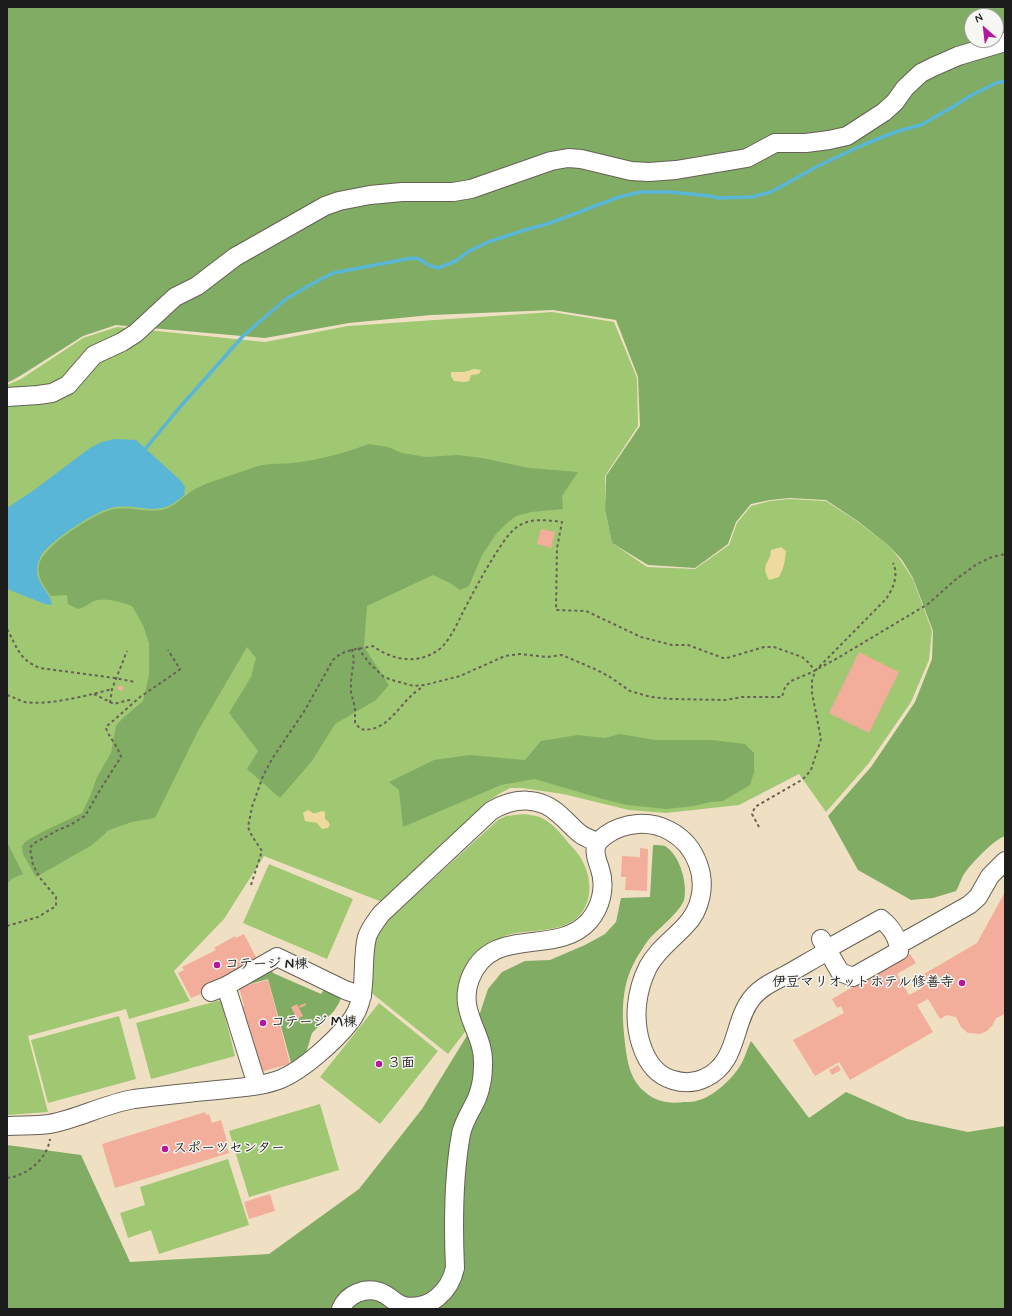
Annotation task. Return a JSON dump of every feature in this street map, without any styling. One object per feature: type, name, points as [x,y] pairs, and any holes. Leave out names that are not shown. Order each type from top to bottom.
[{"type":"street","points":[[7,397],[52,393],[68,385],[94,355],[136,334],[175,297],[197,286],[235,257],[325,206],[339,201],[370,195],[402,192],[453,192],[471,189],[550,161],[568,158],[581,159],[631,171],[649,172],[676,170],[743,159],[775,142],[806,143],[847,136],[884,112],[921,74],[958,56],[1005,42]]},
{"type":"street","points":[[7,1126],[48,1124],[109,1104],[257,1085],[279,1080],[305,1065],[350,1021],[360,1005],[364,986],[367,936],[371,927],[381,914],[491,811],[511,801],[522,800],[543,804],[553,809],[574,830],[598,842]]},
{"type":"street","points":[[341,1309],[347,1299],[354,1294],[372,1290],[380,1292],[394,1302],[402,1305],[420,1306],[437,1298],[449,1285],[455,1268],[454,1192],[461,1134],[468,1114],[478,1096],[483,1072],[484,1057],[482,1045],[467,1010],[466,995],[469,980],[481,961],[499,948],[514,944],[566,937],[589,921],[599,905],[602,891],[602,877],[595,855],[596,846],[598,842],[607,834],[628,825],[650,824],[671,832],[681,838],[689,846],[695,856],[702,877],[700,899],[691,920],[666,943],[652,960],[643,978],[638,997],[637,1017],[642,1046],[654,1069],[668,1078],[684,1082],[692,1082],[704,1079],[715,1072],[725,1060],[732,1047],[743,1012],[749,1001],[764,987],[825,947],[881,919],[892,930],[898,944],[899,951],[853,977],[840,972],[825,947]]},
{"type":"street","points":[[898,944],[969,905],[978,897],[990,876],[1005,861]]},
{"type":"street","points":[[257,1085],[219,989],[277,956],[345,990],[362,996]]},
{"type":"path","points":[[251,885],[262,851],[248,827],[252,807],[272,758],[305,710],[333,660],[338,655],[352,649],[373,646],[395,658],[415,660],[424,658],[440,649],[453,632],[490,562],[508,536],[518,526],[525,523],[540,520],[562,522],[557,548],[556,610],[586,611],[641,637],[672,645],[688,645],[722,658],[727,658],[764,647],[774,647],[802,657],[810,663],[815,671]]},
{"type":"path","points":[[358,648],[370,664],[384,676],[407,685],[419,687],[460,676],[500,657],[520,654],[543,657],[562,655],[604,673],[630,691],[650,697],[725,700],[782,697],[785,687],[791,681],[815,671],[928,604],[955,580],[977,564],[992,557],[1005,554]]},
{"type":"path","points":[[759,827],[752,814],[755,807],[805,777],[811,770],[821,738],[812,693],[812,681],[815,671],[888,596],[894,584],[896,571],[893,563]]},
{"type":"path","points":[[7,629],[22,657],[31,665],[40,668],[135,682]]},
{"type":"path","points":[[352,649],[354,659],[351,692],[355,706],[355,722],[360,729],[374,729],[385,723],[414,692],[425,686]]},
{"type":"path","points":[[7,926],[38,917],[56,906],[56,897],[45,886],[33,865],[30,848],[33,844],[85,816],[121,757],[112,738],[106,731],[106,727],[132,703],[180,669],[168,650]]},
{"type":"path","points":[[110,703],[112,689],[126,651]]},
{"type":"path","points":[[7,695],[26,702],[36,702],[77,698],[112,689]]},
{"type":"path","points":[[93,694],[114,704],[129,700],[132,703]]},
{"type":"path","points":[[7,1178],[30,1168],[44,1155],[48,1149],[50,1138],[48,1124]]},
{"type":"green space","points":[[7,7],[1005,7],[1005,836],[989,847],[972,864],[964,874],[956,891],[933,898],[911,900],[858,870],[828,816],[871,767],[915,702],[932,659],[933,631],[913,578],[902,560],[889,546],[859,522],[826,500],[789,498],[751,504],[736,522],[728,544],[695,568],[648,565],[612,543],[605,510],[606,476],[640,426],[638,377],[616,320],[553,310],[431,315],[349,323],[265,338],[116,325],[83,336],[7,383]]},
{"type":"green space","points":[[552,312],[614,322],[637,378],[638,426],[605,476],[605,510],[612,543],[647,567],[695,569],[729,545],[737,523],[751,506],[770,501],[789,499],[826,501],[858,522],[889,546],[913,579],[932,631],[929,660],[911,702],[869,763],[826,812],[799,774],[739,805],[666,813],[629,810],[563,794],[522,788],[510,788],[484,804],[382,902],[264,856],[224,919],[174,971],[190,1001],[129,1019],[126,1009],[28,1036],[48,1112],[7,1115],[7,385],[21,379],[83,338],[117,327],[265,342],[348,326]]},
{"type":"green space","points":[[369,444],[388,447],[402,453],[426,457],[458,455],[482,458],[529,468],[578,472],[562,496],[563,509],[531,512],[516,516],[496,534],[482,555],[469,586],[460,590],[450,583],[433,575],[367,606],[364,647],[389,685],[376,700],[335,724],[312,761],[280,798],[247,769],[258,751],[229,713],[251,677],[256,658],[247,647],[198,731],[155,818],[132,822],[109,830],[92,845],[36,877],[23,854],[22,846],[26,841],[42,832],[82,813],[97,777],[111,753],[116,726],[143,701],[149,675],[149,643],[143,625],[132,606],[112,600],[97,600],[78,609],[68,604],[67,595],[51,596],[39,574],[39,566],[42,558],[59,540],[105,512],[121,508],[148,511],[161,510],[168,508],[192,491],[204,485],[254,467],[267,464],[293,463],[322,458]]},
{"type":"green space","points":[[620,734],[655,740],[712,740],[745,744],[754,753],[754,772],[750,785],[723,801],[666,809],[627,805],[535,779],[501,785],[403,827],[399,790],[389,782],[434,760],[470,755],[525,760],[541,741],[578,735],[605,738]]},
{"type":"green space","points":[[524,814],[542,818],[547,821],[562,835],[581,858],[589,880],[587,901],[583,911],[575,919],[565,925],[552,929],[511,934],[499,938],[473,958],[466,967],[458,994],[458,1007],[461,1018],[467,1029],[448,1054],[369,991],[373,943],[380,929],[387,921],[498,820],[506,816]]},
{"type":"green space","points":[[7,842],[23,874],[13,878],[7,884]]},
{"type":"green space","points":[[653,845],[665,846],[675,856],[682,870],[685,893],[684,900],[679,909],[646,942],[630,971],[627,982],[623,1005],[624,1030],[628,1063],[636,1082],[649,1095],[663,1102],[674,1103],[697,1101],[716,1091],[733,1076],[742,1063],[751,1041],[809,1118],[846,1092],[907,1119],[968,1132],[1005,1126],[1005,1309],[7,1309],[7,1145],[81,1155],[130,1262],[269,1254],[359,1189],[422,1109],[479,1016],[488,989],[502,972],[525,961],[550,960],[585,945],[605,934],[616,922],[621,898],[650,897]]},
{"type":"green space","points":[[269,864],[353,899],[327,959],[243,923]]},
{"type":"green space","points":[[269,965],[273,973],[321,994],[325,988],[342,995],[334,1011],[312,1033],[306,1053],[291,1063],[268,979],[239,987]]},
{"type":"green space","points":[[221,1000],[235,1056],[151,1079],[136,1023]]},
{"type":"green space","name":"３面","points":[[379,1003],[438,1051],[380,1124],[320,1077]]},
{"type":"green space","points":[[119,1016],[136,1079],[48,1103],[31,1040]]},
{"type":"green space","points":[[320,1104],[339,1170],[249,1197],[229,1131]]},
{"type":"green space","points":[[228,1159],[249,1225],[159,1254],[151,1230],[128,1238],[120,1213],[145,1205],[140,1187]]},
{"type":"sand","points":[[474,369],[481,370],[479,374],[471,375],[469,381],[454,381],[451,376],[451,372],[464,372]]},
{"type":"sand","points":[[781,547],[786,551],[782,571],[779,577],[769,580],[765,567],[771,550]]},
{"type":"sand","points":[[309,810],[314,813],[325,812],[325,819],[330,825],[328,828],[322,829],[317,823],[305,821],[303,813]]},
{"type":"water","points":[[115,439],[136,440],[181,481],[185,487],[184,495],[167,507],[159,509],[115,507],[107,509],[87,519],[65,533],[42,554],[38,562],[37,569],[39,580],[52,604],[45,604],[7,589],[7,508],[34,490],[90,448],[102,442]]},
{"type":"building","points":[[541,529],[555,532],[551,548],[537,544]]},
{"type":"building","points":[[859,652],[899,672],[869,733],[829,713]]},
{"type":"building","points":[[118,686],[123,686],[123,691],[118,690]]},
{"type":"building","points":[[640,848],[648,849],[647,891],[625,890],[626,877],[621,877],[622,856],[640,857]]},
{"type":"building","name":"伊豆マリオットホテル修善寺","points":[[1005,892],[1005,1014],[996,1018],[992,1026],[987,1031],[980,1034],[968,1033],[961,1027],[956,1017],[947,1015],[940,1019],[928,999],[917,1005],[933,1032],[850,1080],[839,1062],[815,1076],[793,1040],[844,1013],[841,1006],[837,1008],[832,999],[910,954],[916,963],[897,974],[909,995],[922,988],[917,978],[977,943]]},
{"type":"building","name":"コテージ N棟","points":[[244,934],[257,959],[208,991],[191,998],[178,973],[184,970],[182,967],[216,950],[214,948],[235,936],[236,938]]},
{"type":"building","name":"コテージ M棟","points":[[268,980],[290,1064],[256,1073],[253,1039],[250,1040],[239,987]]},
{"type":"building","points":[[305,1003],[306,1005],[300,1008],[299,1006]]},
{"type":"building","points":[[297,1004],[303,1016],[297,1019],[291,1007]]},
{"type":"building","points":[[838,1065],[841,1070],[832,1075],[829,1070]]},
{"type":"building","name":"スポーツセンター","points":[[205,1112],[206,1115],[209,1114],[212,1123],[221,1120],[229,1153],[115,1188],[102,1144]]},
{"type":"building","points":[[270,1194],[275,1211],[249,1219],[244,1202]]},
{"type":"waterway","points":[[146,448],[244,335],[286,299],[333,273],[412,258],[419,259],[430,266],[438,268],[456,261],[469,251],[488,242],[550,223],[619,197],[641,192],[670,192],[717,198],[751,197],[771,192],[818,166],[865,144],[898,131],[921,125],[970,96],[996,83],[1005,81]]},
{"type":"place","name":"コテージ N棟","points":[[217,965]]},
{"type":"place","name":"伊豆マリオットホテル修善寺","points":[[962,983]]},
{"type":"place","name":"コテージ M棟","points":[[263,1023]]},
{"type":"place","name":"３面","points":[[379,1064]]},
{"type":"place","name":"スポーツセンター","points":[[165,1149]]}]
